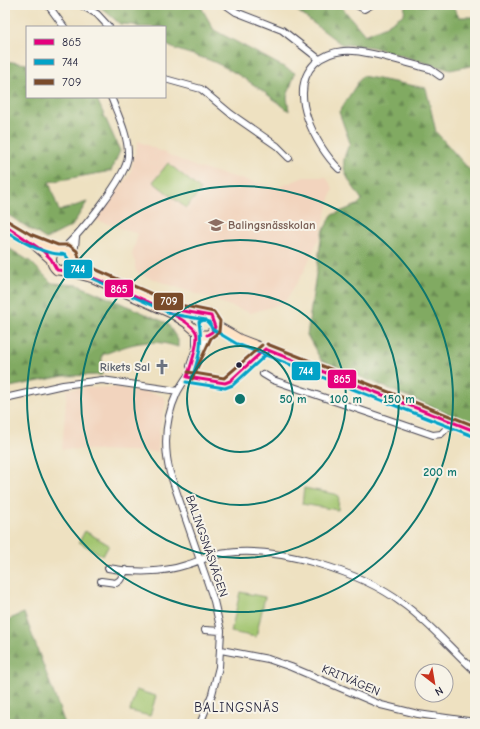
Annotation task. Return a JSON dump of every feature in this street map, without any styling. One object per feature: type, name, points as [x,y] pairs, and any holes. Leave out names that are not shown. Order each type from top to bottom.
[{"type":"main road","points":[[5,225],[28,239],[51,259],[53,266],[57,270],[68,271],[93,278],[173,314],[201,335],[211,331],[239,339],[475,431]]},
{"type":"main road","points":[[28,239],[60,249],[70,250],[74,258],[95,274],[174,309],[211,316],[211,331]]},
{"type":"main road","points":[[51,259],[53,254],[60,249]]},
{"type":"main road","points":[[68,271],[73,265],[74,258]]},
{"type":"main road","points":[[195,330],[194,321],[200,315]]},
{"type":"street","points":[[48,5],[63,26]]},
{"type":"street","points":[[81,5],[97,14],[108,26]]},
{"type":"street","points":[[226,5],[236,12],[282,30],[320,59]]},
{"type":"street","points":[[356,5],[364,9],[371,5]]},
{"type":"street","points":[[339,169],[324,153],[313,130],[303,102],[304,82],[309,70],[320,59],[336,52],[354,51],[430,69],[440,76]]},
{"type":"street","points":[[166,79],[201,89],[231,114],[277,146],[289,158]]},
{"type":"street","points":[[60,249],[76,237],[121,177],[127,162],[127,146],[110,98]]},
{"type":"street","points":[[74,258],[76,237]]},
{"type":"street","name":"BALINGSNÄSVÄGEN","points":[[186,377],[196,348],[195,330]]},
{"type":"street","name":"BALINGSNÄSVÄGEN","points":[[200,724],[212,694],[221,650],[221,631],[214,601],[170,473],[166,458],[166,428],[178,391],[211,331]]},
{"type":"street","points":[[263,374],[273,380],[433,435],[441,434],[452,423]]},
{"type":"street","points":[[5,398],[67,384],[102,380],[178,391]]},
{"type":"street","points":[[108,568],[126,570],[165,570],[228,552],[256,552],[294,558],[350,574],[387,593],[402,603],[475,671]]},
{"type":"street","points":[[101,581],[116,583],[120,580],[126,570]]},
{"type":"street","points":[[205,630],[221,631]]},
{"type":"street","name":"KRITVÄGEN","points":[[221,650],[268,659],[382,705],[418,714],[475,722]]},
{"type":"shaded area","name":"Balingsnässkolan","points":[[138,141],[196,167],[277,188],[304,177],[326,177],[333,188],[320,236],[303,273],[284,303],[251,313],[138,274],[132,255],[138,234],[96,220],[130,174]]},
{"type":"shaded area","points":[[114,387],[163,396],[166,401],[159,431],[158,452],[62,449],[67,389]]},
{"type":"green space","points":[[98,5],[200,5],[214,30],[295,73],[287,97],[289,111],[253,84],[234,72],[208,60],[177,50],[166,44],[166,26],[136,26],[120,24]]},
{"type":"green space","points":[[295,5],[340,5],[365,35],[386,26],[404,14],[405,5],[452,5],[459,17],[475,17],[475,65],[450,70],[372,47],[341,44],[296,10]]},
{"type":"green space","points":[[5,61],[26,64],[26,98],[96,98],[120,151],[111,171],[49,182],[59,211],[87,202],[72,226],[46,239],[5,213]]},
{"type":"green space","points":[[362,76],[426,88],[436,132],[475,176],[475,425],[321,360],[307,335],[322,233],[332,215],[357,205],[362,200],[348,179],[344,167],[346,152],[350,143],[339,112]]},
{"type":"green space","points":[[168,163],[201,190],[186,208],[153,182]]},
{"type":"green space","points":[[5,246],[31,262],[52,283],[78,285],[167,323],[178,340],[178,347],[158,342],[131,345],[102,355],[102,375],[64,376],[5,388]]},
{"type":"green space","points":[[304,488],[339,496],[338,510],[302,504]]},
{"type":"green space","points":[[85,531],[109,545],[103,556],[79,542]]},
{"type":"green space","points":[[240,592],[265,597],[256,637],[231,632]]},
{"type":"green space","points":[[24,613],[65,724],[5,724],[5,621]]},
{"type":"green space","points":[[136,690],[156,696],[150,716],[130,711]]},
{"type":"transit line","name":"709","points":[[8,221],[30,234],[58,245],[69,245],[77,251],[79,258],[97,270],[175,304],[214,312],[220,321],[219,332],[211,338],[192,379]]},
{"type":"transit line","name":"865","points":[[5,225],[43,251],[51,259],[57,270],[84,275],[116,287],[165,310],[190,326],[196,332],[197,341],[187,377]]},
{"type":"transit line","name":"744","points":[[5,231],[41,250],[49,253],[65,254],[72,265],[93,279],[172,314],[206,320],[210,325]]},
{"type":"transit line","name":"865","points":[[172,309],[211,316],[215,327],[212,332],[207,335]]},
{"type":"transit line","name":"744","points":[[192,378],[200,351],[201,338],[199,322],[204,320],[209,322],[212,329],[237,344],[473,436]]},
{"type":"transit line","name":"709","points":[[267,344],[475,426]]},
{"type":"transit line","name":"709","points":[[188,372],[224,378],[262,345]]},
{"type":"transit line","name":"865","points":[[265,349],[475,431]]},
{"type":"transit line","name":"865","points":[[187,377],[225,383],[230,381],[265,349]]},
{"type":"transit line","name":"744","points":[[186,382],[225,388],[233,385],[268,353]]},
{"type":"place","name":"Balingsnässkolan","points":[[216,225]]},
{"type":"place","name":"Rikets Sal","points":[[162,367]]},
{"type":"district","name":"BALINGSNÄS","points":[[237,707]]}]
